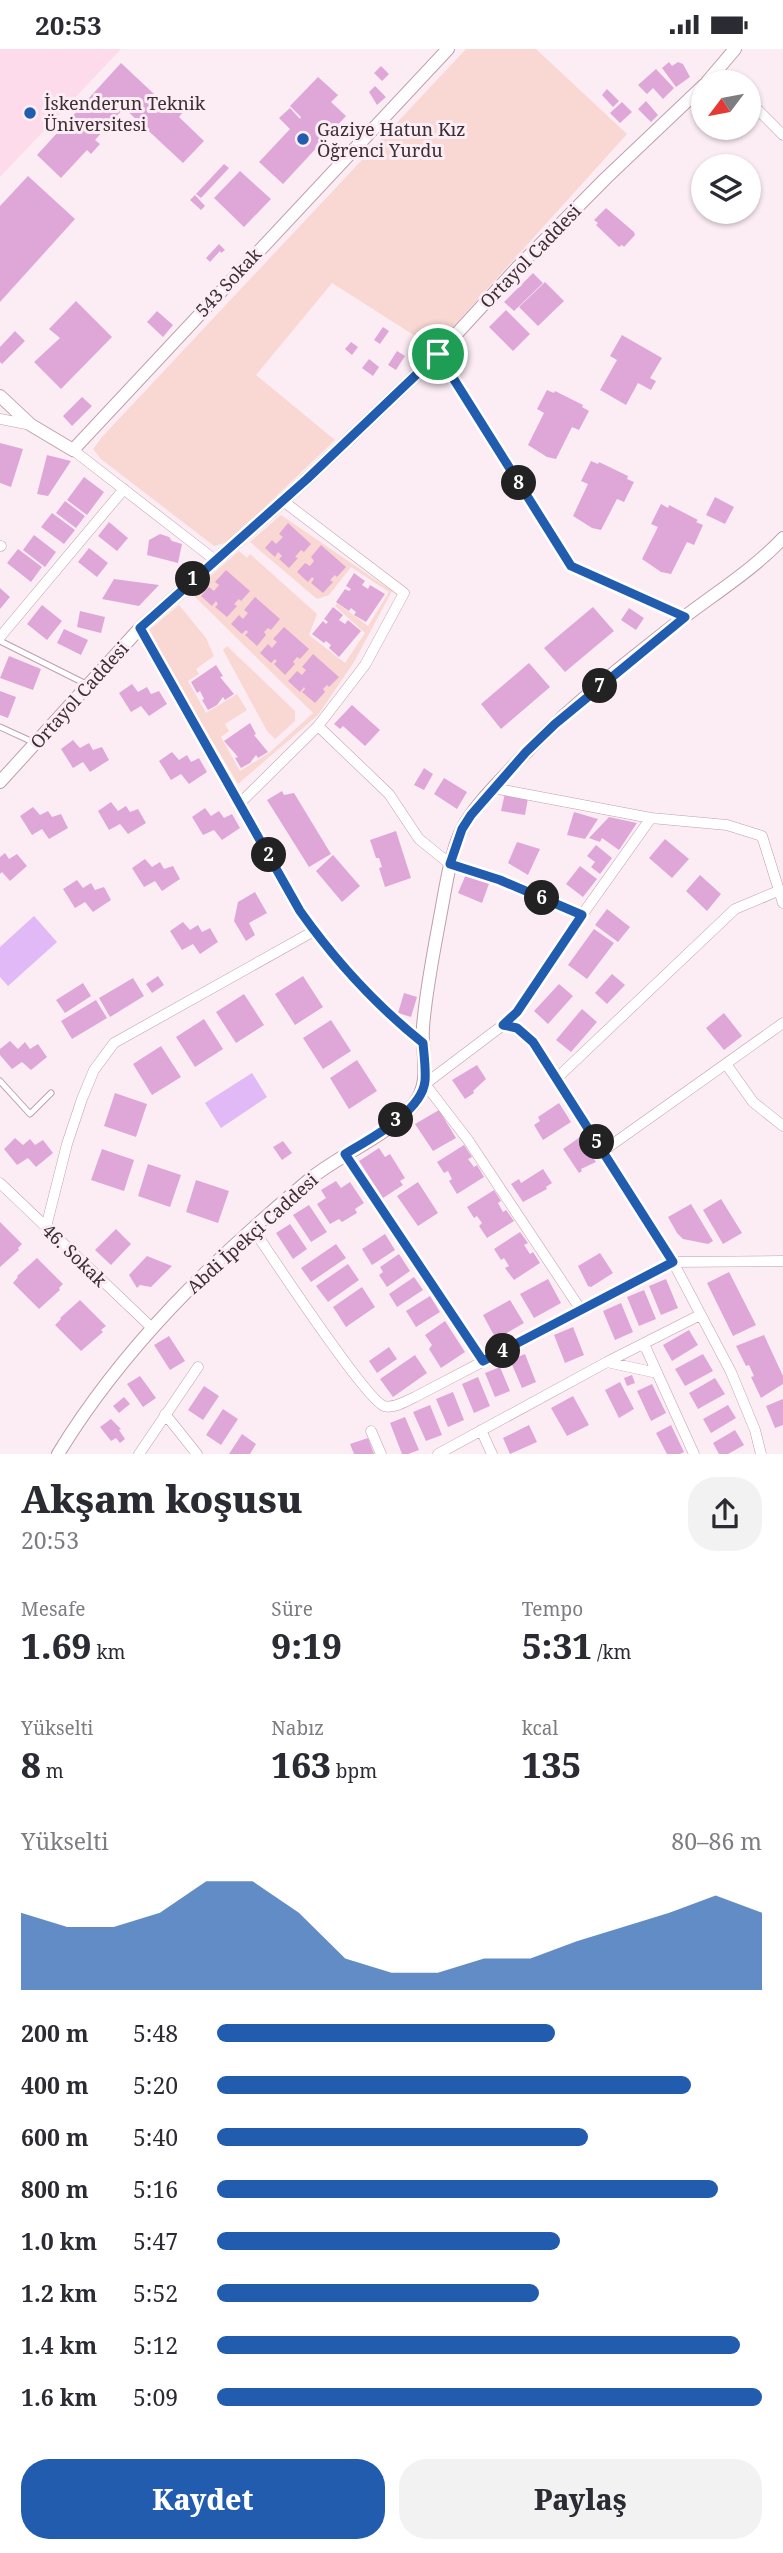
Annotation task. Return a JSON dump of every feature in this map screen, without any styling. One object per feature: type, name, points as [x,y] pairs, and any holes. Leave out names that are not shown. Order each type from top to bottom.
[{"type":"street","name":"543 Sokak","points":[[73,450],[447,49]]},
{"type":"street","name":"Ortayol Caddesi","points":[[719,70],[735,49]]},
{"type":"street","name":"Ortayol Caddesi","points":[[0,782],[140,628],[283,501],[438,354],[579,205],[691,97]]},
{"type":"street","points":[[761,113],[783,135]]},
{"type":"street","points":[[438,354],[571,566],[685,617]]},
{"type":"street","points":[[0,396],[32,425],[73,450],[215,560]]},
{"type":"street","points":[[0,419],[32,425]]},
{"type":"street","points":[[0,639],[124,489]]},
{"type":"street","points":[[240,803],[318,726],[365,665],[404,593],[283,501]]},
{"type":"street","points":[[581,1310],[468,1140],[425,1084],[423,1043],[430,967],[450,864],[462,829],[493,787],[555,724],[685,617],[771,551],[783,538]]},
{"type":"street","points":[[140,628],[300,911],[314,931],[392,1018],[423,1043]]},
{"type":"street","points":[[318,726],[389,794],[419,839],[450,864],[500,880],[582,915]]},
{"type":"street","points":[[493,787],[651,818],[727,825],[762,836],[783,903]]},
{"type":"street","points":[[425,1084],[517,1012],[651,818]]},
{"type":"street","points":[[556,1078],[735,909],[778,891]]},
{"type":"street","points":[[46,1227],[67,1144],[86,1090],[94,1070],[114,1043],[314,931]]},
{"type":"street","points":[[603,1151],[783,1023]]},
{"type":"street","points":[[503,1025],[517,1028],[533,1042],[673,1262],[731,1372],[755,1430],[761,1454]]},
{"type":"street","points":[[726,1063],[753,1102],[783,1126]]},
{"type":"street","name":"Abdi İpekçi Caddesi","points":[[58,1454],[92,1403],[151,1327],[253,1229],[318,1173],[372,1138],[408,1110],[425,1084]]},
{"type":"street","points":[[345,1154],[483,1361]]},
{"type":"street","name":"46. Sokak","points":[[0,1183],[151,1327]]},
{"type":"street","points":[[253,1229],[357,1377],[378,1402],[385,1406],[401,1403],[673,1262],[783,1261]]},
{"type":"street","points":[[438,1454],[700,1315]]},
{"type":"street","points":[[643,1344],[694,1454]]},
{"type":"street","points":[[607,1362],[657,1373]]},
{"type":"street","points":[[139,1454],[198,1367]]},
{"type":"street","points":[[165,1415],[197,1454]]},
{"type":"street","points":[[481,1430],[492,1454]]},
{"type":"street","points":[[371,1431],[381,1454]]},
{"type":"lane","points":[[0,639],[89,685]]},
{"type":"lane","points":[[0,727],[35,743]]},
{"type":"lane","points":[[0,1081],[30,1114],[51,1093]]},
{"type":"shaded area","name":"İskenderun Teknik Üniversitesi","points":[[0,49],[121,49],[0,177]]},
{"type":"shaded area","points":[[466,49],[536,49],[627,134],[434,348],[332,283],[256,375],[335,440],[228,542],[214,546],[101,459],[93,449]]},
{"type":"shaded area","points":[[281,515],[392,591],[354,662],[318,715],[238,784],[147,632],[179,605],[206,638],[214,656],[196,669],[199,674],[188,681],[206,713],[237,694],[247,710],[225,724],[229,731],[221,737],[240,771],[269,753],[313,713],[191,593],[239,551],[247,558],[250,554],[317,614],[309,635],[345,663],[365,633],[335,606],[337,603],[368,626],[389,592],[351,567],[329,595],[317,599],[250,542]]},
{"type":"shaded area","points":[[227,646],[295,711],[295,721],[275,739],[267,731],[223,650]]},
{"type":"shaded area","points":[[34,916],[57,942],[8,986],[0,977],[0,947]]},
{"type":"shaded area","points":[[252,1073],[267,1097],[221,1128],[205,1103]]},
{"type":"building","points":[[669,62],[672,66],[678,62],[683,64],[690,77],[676,87],[662,68]]},
{"type":"building","points":[[121,63],[169,108],[173,103],[183,112],[179,117],[204,141],[183,163],[124,108],[95,140],[100,144],[91,154],[87,150],[61,178],[37,155]]},
{"type":"building","points":[[381,66],[389,74],[382,81],[374,73]]},
{"type":"building","points":[[656,69],[674,88],[663,99],[653,88],[647,94],[638,85]]},
{"type":"building","name":"Gaziye Hatun Kız Öğrenci Yurdu","points":[[318,77],[338,95],[331,102],[346,116],[283,184],[259,162],[290,129],[279,118],[290,108],[300,119],[290,106]]},
{"type":"building","points":[[375,86],[386,97],[377,105],[369,92]]},
{"type":"building","points":[[607,89],[619,101],[613,107],[602,95]]},
{"type":"building","points":[[646,101],[658,115],[651,122],[638,109]]},
{"type":"building","points":[[622,102],[632,112],[620,123],[610,113]]},
{"type":"building","points":[[224,164],[229,168],[201,198],[196,194]]},
{"type":"building","points":[[240,171],[271,199],[244,227],[214,198]]},
{"type":"building","points":[[28,176],[75,219],[0,302],[0,206]]},
{"type":"building","points":[[195,195],[205,206],[201,210],[190,200]]},
{"type":"building","points":[[606,208],[634,232],[635,235],[624,247],[619,247],[596,225],[598,223],[594,220]]},
{"type":"building","points":[[219,244],[225,250],[221,253],[220,251],[210,262],[206,258]]},
{"type":"building","points":[[533,273],[543,283],[514,311],[504,302]]},
{"type":"building","points":[[545,282],[564,301],[538,326],[519,307]]},
{"type":"building","points":[[76,301],[112,337],[61,389],[34,362],[60,338],[49,329]]},
{"type":"building","points":[[506,310],[530,334],[513,351],[489,327]]},
{"type":"building","points":[[157,311],[173,325],[163,337],[147,322]]},
{"type":"building","points":[[383,327],[389,331],[380,344],[374,340]]},
{"type":"building","points":[[15,331],[25,341],[2,364],[0,347]]},
{"type":"building","points":[[622,335],[662,358],[650,378],[656,381],[651,390],[638,383],[626,405],[600,390],[617,360],[610,356]]},
{"type":"building","points":[[351,342],[358,347],[352,355],[345,349]]},
{"type":"building","points":[[414,344],[427,352],[417,368],[409,363],[413,357],[408,354]]},
{"type":"building","points":[[397,351],[405,356],[396,370],[388,365]]},
{"type":"building","points":[[369,359],[379,367],[373,376],[362,368]]},
{"type":"building","points":[[547,390],[554,393],[555,391],[583,405],[582,407],[589,411],[579,430],[572,427],[556,459],[547,457],[528,445],[544,413],[537,409]]},
{"type":"building","points":[[82,397],[92,406],[72,426],[63,416]]},
{"type":"building","points":[[0,443],[23,449],[11,487],[0,483]]},
{"type":"building","points":[[47,455],[71,461],[48,496],[37,494]]},
{"type":"building","points":[[591,461],[628,476],[627,479],[634,482],[624,502],[617,499],[601,530],[592,528],[573,516],[588,484],[581,481]]},
{"type":"building","points":[[84,477],[104,492],[87,515],[67,500]]},
{"type":"building","points":[[715,497],[734,507],[725,524],[706,515]]},
{"type":"building","points":[[65,501],[85,516],[76,528],[56,513]]},
{"type":"building","points":[[661,504],[668,508],[669,505],[703,525],[694,545],[687,542],[671,574],[661,572],[642,559],[658,527],[651,524]]},
{"type":"building","points":[[52,513],[75,530],[64,544],[41,527]]},
{"type":"building","points":[[109,522],[128,538],[117,551],[98,536]]},
{"type":"building","points":[[288,523],[311,544],[304,552],[301,550],[289,568],[279,559],[282,556],[278,552],[275,557],[265,548],[272,540],[276,544],[283,537],[279,534]]},
{"type":"building","points":[[160,534],[182,544],[178,563],[147,555],[149,540]]},
{"type":"building","points":[[34,535],[56,552],[45,567],[23,550]]},
{"type":"building","points":[[321,545],[346,567],[330,580],[333,582],[323,593],[311,583],[314,579],[312,577],[308,582],[297,572],[305,563],[310,566],[314,561],[311,557]]},
{"type":"building","points":[[89,548],[108,563],[97,577],[78,562]]},
{"type":"building","points":[[18,549],[42,567],[31,582],[7,563]]},
{"type":"building","points":[[226,570],[250,591],[234,604],[237,606],[227,617],[215,607],[218,604],[216,601],[212,606],[201,596],[209,587],[214,591],[219,585],[215,582]]},
{"type":"building","points":[[354,573],[365,581],[362,585],[368,589],[370,585],[385,594],[366,622],[354,615],[356,612],[351,608],[349,611],[336,602],[345,589],[351,589],[346,586]]},
{"type":"building","points":[[114,579],[159,585],[139,606],[102,599]]},
{"type":"building","points":[[0,588],[10,597],[0,609]]},
{"type":"building","points":[[255,597],[280,619],[271,630],[268,628],[264,632],[266,635],[257,646],[245,635],[248,632],[246,630],[242,634],[231,624],[239,615],[243,619],[248,613],[244,610]]},
{"type":"building","points":[[42,605],[62,621],[47,640],[27,624]]},
{"type":"building","points":[[333,607],[343,615],[339,620],[345,624],[348,620],[361,631],[339,657],[329,648],[331,645],[312,634],[323,621],[326,624],[328,622],[324,619]]},
{"type":"building","points":[[593,607],[614,631],[565,672],[544,648]]},
{"type":"building","points":[[629,608],[644,618],[636,630],[621,620]]},
{"type":"building","points":[[80,611],[105,617],[101,633],[77,627]]},
{"type":"building","points":[[284,627],[309,649],[300,659],[297,657],[293,662],[295,664],[285,675],[274,664],[277,661],[275,659],[271,663],[260,653],[268,644],[272,648],[277,642],[273,639]]},
{"type":"building","points":[[64,629],[88,640],[81,655],[57,643]]},
{"type":"building","points":[[313,654],[339,677],[323,689],[325,692],[315,703],[302,692],[304,687],[300,692],[288,681],[297,671],[302,675],[306,670],[302,667]]},
{"type":"building","points":[[9,656],[41,669],[33,690],[0,678]]},
{"type":"building","points":[[529,663],[550,687],[501,729],[481,704]]},
{"type":"building","points":[[216,665],[223,676],[220,677],[234,694],[225,700],[223,697],[217,705],[208,710],[200,691],[197,693],[191,682]]},
{"type":"building","points":[[132,684],[138,692],[147,687],[151,694],[159,691],[167,704],[149,716],[141,706],[131,712],[119,693]]},
{"type":"building","points":[[0,691],[16,697],[8,718],[0,715]]},
{"type":"building","points":[[352,705],[380,730],[365,746],[343,726],[340,729],[334,724]]},
{"type":"building","points":[[250,723],[256,734],[254,735],[268,752],[258,758],[256,755],[250,763],[241,768],[235,758],[238,757],[224,741]]},
{"type":"building","points":[[73,740],[80,748],[89,743],[93,750],[102,747],[109,760],[90,772],[83,762],[73,768],[61,749]]},
{"type":"building","points":[[172,752],[179,760],[187,755],[191,762],[199,758],[207,772],[189,784],[181,774],[171,780],[159,761]]},
{"type":"building","points":[[424,768],[433,774],[424,790],[414,785]]},
{"type":"building","points":[[444,778],[467,792],[457,809],[434,794]]},
{"type":"building","points":[[282,791],[284,795],[294,793],[331,854],[309,867],[267,800]]},
{"type":"building","points":[[505,793],[528,798],[525,815],[501,811]]},
{"type":"building","points":[[111,802],[118,811],[126,806],[130,812],[138,809],[146,823],[128,834],[120,824],[109,830],[98,811]]},
{"type":"building","points":[[33,807],[40,815],[48,811],[52,817],[61,814],[68,828],[49,839],[42,829],[32,835],[20,816]]},
{"type":"building","points":[[205,808],[211,816],[219,811],[224,818],[232,814],[240,828],[222,840],[214,830],[203,835],[192,817]]},
{"type":"building","points":[[574,812],[598,819],[585,839],[567,835]]},
{"type":"building","points":[[609,817],[637,823],[619,850],[602,838],[600,842],[589,838]]},
{"type":"building","points":[[396,831],[411,878],[385,887],[379,868],[382,867],[370,840]]},
{"type":"building","points":[[665,839],[689,859],[672,878],[649,858]]},
{"type":"building","points":[[517,842],[540,849],[528,875],[508,863]]},
{"type":"building","points":[[596,845],[612,858],[600,874],[591,867],[595,862],[587,856]]},
{"type":"building","points":[[5,853],[9,859],[17,854],[27,866],[10,881],[2,872],[0,874],[0,857]]},
{"type":"building","points":[[333,855],[360,886],[342,902],[316,871]]},
{"type":"building","points":[[145,859],[152,867],[160,862],[164,869],[173,866],[180,879],[162,891],[155,881],[144,887],[132,868]]},
{"type":"building","points":[[580,866],[597,879],[583,897],[566,884]]},
{"type":"building","points":[[467,872],[490,881],[482,903],[458,893]]},
{"type":"building","points":[[700,875],[721,894],[707,911],[686,891]]},
{"type":"building","points":[[77,880],[83,888],[91,883],[95,890],[104,887],[111,900],[93,912],[85,902],[75,908],[63,889]]},
{"type":"building","points":[[255,892],[267,913],[249,923],[255,935],[246,941],[234,921],[238,902]]},
{"type":"building","points":[[607,909],[630,927],[618,942],[595,925]]},
{"type":"building","points":[[183,922],[190,930],[198,925],[202,932],[210,928],[218,942],[200,954],[193,944],[182,950],[170,931]]},
{"type":"building","points":[[594,929],[614,943],[587,979],[568,965]]},
{"type":"building","points":[[612,974],[625,985],[607,1004],[595,993]]},
{"type":"building","points":[[158,976],[164,985],[152,993],[146,984]]},
{"type":"building","points":[[303,976],[323,1007],[295,1025],[275,994]]},
{"type":"building","points":[[133,978],[144,996],[110,1017],[99,998]]},
{"type":"building","points":[[83,983],[91,996],[65,1013],[56,1000]]},
{"type":"building","points":[[559,984],[573,996],[548,1024],[534,1011]]},
{"type":"building","points":[[404,993],[417,997],[411,1017],[398,1013]]},
{"type":"building","points":[[244,994],[264,1025],[236,1043],[216,1012]]},
{"type":"building","points":[[96,1000],[107,1018],[72,1039],[61,1021]]},
{"type":"building","points":[[582,1009],[597,1022],[571,1052],[556,1040]]},
{"type":"building","points":[[724,1013],[742,1036],[724,1050],[706,1028]]},
{"type":"building","points":[[204,1019],[223,1049],[195,1067],[176,1037]]},
{"type":"building","points":[[331,1020],[351,1051],[323,1069],[303,1038]]},
{"type":"building","points":[[10,1041],[18,1049],[25,1042],[30,1049],[38,1044],[47,1057],[31,1070],[22,1062],[12,1069],[0,1055],[0,1049]]},
{"type":"building","points":[[161,1046],[181,1077],[152,1095],[133,1064]]},
{"type":"building","points":[[357,1060],[377,1091],[349,1109],[330,1078]]},
{"type":"building","points":[[477,1065],[486,1079],[465,1099],[452,1080]]},
{"type":"building","points":[[115,1093],[147,1104],[136,1137],[104,1126]]},
{"type":"building","points":[[559,1103],[571,1122],[543,1140],[534,1125],[540,1121],[538,1117]]},
{"type":"building","points":[[439,1110],[456,1138],[433,1151],[415,1124]]},
{"type":"building","points":[[580,1137],[596,1162],[581,1169],[579,1173],[563,1149]]},
{"type":"building","points":[[15,1138],[23,1145],[30,1139],[35,1145],[43,1140],[53,1153],[36,1167],[28,1158],[17,1165],[4,1149]]},
{"type":"building","points":[[283,1141],[292,1153],[282,1160],[273,1147]]},
{"type":"building","points":[[464,1145],[472,1157],[468,1159],[474,1167],[477,1165],[484,1177],[457,1194],[449,1181],[452,1179],[448,1171],[444,1173],[437,1162]]},
{"type":"building","points":[[379,1148],[385,1157],[390,1154],[405,1178],[400,1181],[403,1185],[383,1198],[359,1161]]},
{"type":"building","points":[[102,1149],[134,1160],[124,1191],[91,1180]]},
{"type":"building","points":[[148,1164],[181,1175],[170,1207],[138,1196]]},
{"type":"building","points":[[543,1169],[552,1183],[547,1189],[523,1202],[511,1184],[519,1179],[521,1183]]},
{"type":"building","points":[[196,1180],[229,1191],[218,1223],[186,1212]]},
{"type":"building","points":[[336,1181],[341,1188],[350,1182],[364,1203],[355,1209],[357,1213],[342,1222],[339,1219],[330,1224],[317,1204],[326,1198],[321,1190]]},
{"type":"building","points":[[418,1182],[438,1213],[418,1226],[397,1196]]},
{"type":"building","points":[[494,1190],[501,1201],[498,1203],[503,1212],[506,1210],[514,1221],[487,1238],[479,1226],[482,1223],[477,1216],[474,1218],[467,1207]]},
{"type":"building","points":[[721,1199],[742,1233],[723,1244],[703,1210]]},
{"type":"building","points":[[691,1204],[713,1241],[708,1244],[683,1239],[668,1217]]},
{"type":"building","points":[[309,1205],[327,1232],[311,1242],[293,1215]]},
{"type":"building","points":[[0,1222],[22,1244],[0,1267]]},
{"type":"building","points":[[290,1224],[307,1249],[293,1259],[276,1233]]},
{"type":"building","points":[[116,1229],[131,1244],[111,1265],[95,1250]]},
{"type":"building","points":[[520,1232],[528,1243],[524,1245],[540,1263],[514,1280],[505,1268],[509,1266],[504,1258],[501,1260],[494,1249]]},
{"type":"building","points":[[385,1234],[395,1250],[372,1265],[362,1249]]},
{"type":"building","points":[[336,1244],[346,1258],[311,1282],[301,1268]]},
{"type":"building","points":[[600,1253],[613,1273],[591,1287],[578,1266]]},
{"type":"building","points":[[399,1254],[410,1271],[387,1287],[379,1275],[383,1272],[380,1267]]},
{"type":"building","points":[[147,1256],[172,1266],[151,1287],[140,1285],[137,1288],[129,1275]]},
{"type":"building","points":[[37,1258],[63,1284],[39,1309],[13,1283]]},
{"type":"building","points":[[348,1264],[359,1280],[328,1302],[316,1286]]},
{"type":"building","points":[[729,1272],[756,1325],[733,1336],[707,1283]]},
{"type":"building","points":[[414,1277],[423,1290],[397,1307],[389,1294]]},
{"type":"building","points":[[548,1279],[561,1303],[534,1318],[520,1294]]},
{"type":"building","points":[[666,1279],[678,1308],[661,1315],[649,1286]]},
{"type":"building","points":[[362,1287],[375,1307],[346,1327],[333,1307]]},
{"type":"building","points":[[644,1290],[656,1319],[639,1326],[627,1297]]},
{"type":"building","points":[[430,1296],[440,1312],[416,1327],[406,1311]]},
{"type":"building","points":[[80,1300],[106,1326],[101,1330],[103,1332],[81,1351],[55,1325]]},
{"type":"building","points":[[510,1300],[524,1323],[496,1339],[483,1315]]},
{"type":"building","points":[[621,1303],[633,1332],[615,1340],[603,1311]]},
{"type":"building","points":[[445,1321],[465,1352],[441,1368],[429,1349],[432,1345],[425,1335]]},
{"type":"building","points":[[573,1327],[584,1355],[565,1363],[554,1335]]},
{"type":"building","points":[[689,1330],[698,1345],[672,1361],[663,1345]]},
{"type":"building","points":[[764,1335],[783,1376],[783,1384],[761,1398],[751,1377],[754,1376],[749,1365],[746,1366],[736,1346]]},
{"type":"building","points":[[169,1336],[185,1361],[170,1370],[154,1345]]},
{"type":"building","points":[[389,1347],[397,1359],[377,1373],[369,1361]]},
{"type":"building","points":[[525,1354],[536,1382],[522,1388],[510,1360]]},
{"type":"building","points":[[703,1354],[713,1371],[685,1386],[675,1369]]},
{"type":"building","points":[[415,1355],[427,1373],[393,1397],[380,1379]]},
{"type":"building","points":[[500,1367],[510,1391],[495,1397],[485,1373]]},
{"type":"building","points":[[632,1375],[635,1383],[627,1386],[624,1378]]},
{"type":"building","points":[[140,1376],[156,1398],[143,1407],[127,1384]]},
{"type":"building","points":[[478,1377],[490,1406],[474,1413],[462,1384]]},
{"type":"building","points":[[715,1378],[725,1394],[698,1409],[689,1393]]},
{"type":"building","points":[[620,1382],[634,1409],[619,1418],[605,1390]]},
{"type":"building","points":[[652,1384],[666,1413],[651,1421],[637,1391]]},
{"type":"building","points":[[204,1386],[219,1396],[203,1420],[188,1410]]},
{"type":"building","points":[[453,1392],[464,1420],[448,1427],[436,1399]]},
{"type":"building","points":[[573,1396],[589,1425],[567,1436],[551,1408]]},
{"type":"building","points":[[124,1397],[130,1404],[119,1413],[113,1406]]},
{"type":"building","points":[[783,1399],[783,1425],[775,1428],[766,1406]]},
{"type":"building","points":[[430,1405],[442,1435],[426,1441],[413,1412]]},
{"type":"building","points":[[728,1405],[736,1418],[711,1433],[703,1419]]},
{"type":"building","points":[[223,1409],[238,1419],[221,1445],[206,1435]]},
{"type":"building","points":[[405,1417],[419,1450],[402,1454],[390,1423]]},
{"type":"building","points":[[111,1419],[121,1429],[119,1430],[125,1439],[120,1443],[116,1438],[111,1441],[100,1427]]},
{"type":"building","points":[[529,1425],[537,1442],[510,1454],[503,1438]]},
{"type":"building","points":[[671,1425],[684,1452],[680,1454],[667,1454],[656,1433]]},
{"type":"building","points":[[735,1430],[744,1445],[728,1454],[719,1454],[713,1443]]},
{"type":"building","points":[[242,1434],[256,1444],[250,1454],[229,1454]]},
{"type":"building","points":[[368,1438],[374,1454],[354,1454],[350,1444]]},
{"type":"place","name":"İskenderun Teknik Üniversitesi","points":[[30,113]]},
{"type":"place","name":"Gaziye Hatun Kız Öğrenci Yurdu","points":[[303,139]]},
{"type":"route","points":[[438,354],[571,566],[685,617],[555,724],[526,752],[471,815],[462,829],[450,864],[500,880],[582,915],[517,1012],[503,1025],[517,1028],[533,1042],[673,1262],[483,1361],[345,1154],[393,1122],[408,1110],[420,1095],[425,1084],[423,1043],[392,1018],[314,931],[300,911],[140,628],[307,479],[438,354]]}]
